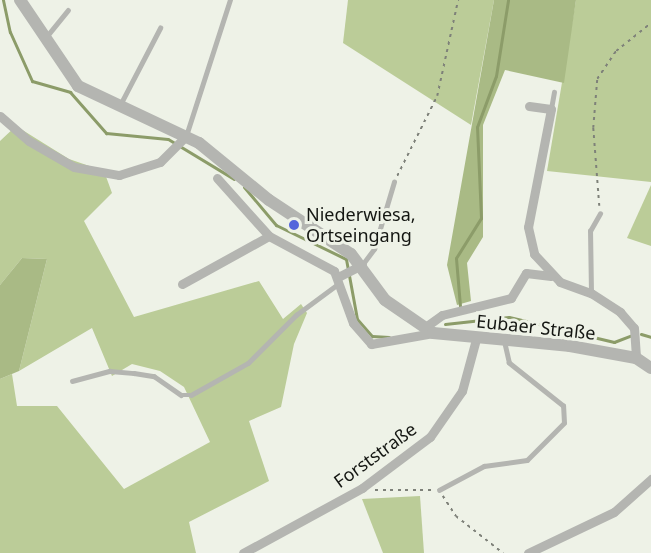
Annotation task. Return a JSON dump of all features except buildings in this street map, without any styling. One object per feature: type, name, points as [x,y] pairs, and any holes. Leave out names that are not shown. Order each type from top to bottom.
[{"type":"street","name":"Eubaer Straße","points":[[20,0],[78,86],[182,142],[355,268],[385,300],[428,331]]},
{"type":"street","points":[[529,106],[551,109],[528,227],[534,254],[551,276]]},
{"type":"street","points":[[0,116],[53,156],[104,174],[132,174],[182,142]]},
{"type":"street","points":[[217,178],[269,236],[338,281],[355,268]]},
{"type":"street","points":[[182,284],[269,236]]},
{"type":"street","name":"Eubaer Straße","points":[[428,331],[437,317],[511,298],[526,273],[551,276],[591,293],[634,328],[636,358]]},
{"type":"street","name":"Eubaer Straße","points":[[338,281],[353,323],[371,344],[428,331],[476,339],[504,339],[636,358],[651,368]]},
{"type":"street","name":"Forststraße","points":[[243,553],[362,488],[430,437],[462,391],[476,339]]},
{"type":"street","points":[[528,553],[614,512],[651,479]]},
{"type":"lane","points":[[182,142],[230,0]]},
{"type":"lane","points":[[45,38],[68,10]]},
{"type":"lane","points":[[119,107],[160,28]]},
{"type":"lane","points":[[551,109],[554,92]]},
{"type":"lane","points":[[355,268],[374,249],[394,182]]},
{"type":"lane","points":[[591,293],[590,231],[600,214]]},
{"type":"lane","points":[[72,381],[110,371],[134,373],[191,395],[248,363],[296,315],[338,281]]},
{"type":"lane","points":[[439,490],[484,466],[526,460],[564,423],[560,402],[506,359],[504,339]]},
{"type":"path","points":[[394,182],[437,96],[458,0]]},
{"type":"path","points":[[600,214],[593,172],[597,79],[616,51],[651,23]]},
{"type":"path","points":[[362,488],[439,490],[456,516],[503,553]]},
{"type":"green space","points":[[348,0],[494,0],[471,125],[343,43]]},
{"type":"green space","points":[[494,0],[576,0],[564,83],[505,70],[483,125],[483,237],[467,263],[471,301],[457,305],[447,265]]},
{"type":"green space","points":[[576,0],[651,0],[651,182],[547,171]]},
{"type":"green space","points":[[16,126],[69,159],[104,171],[112,193],[84,221],[134,317],[259,281],[283,319],[301,304],[307,313],[294,344],[281,407],[249,421],[269,481],[189,522],[196,553],[0,553],[0,379],[12,374],[17,406],[57,406],[124,489],[210,442],[184,387],[160,371],[132,364],[112,376],[92,328],[19,371],[47,259],[22,258],[0,285],[0,141]]},
{"type":"green space","points":[[651,185],[651,246],[627,238]]},
{"type":"green space","points":[[22,258],[47,259],[19,371],[0,379],[0,285]]},
{"type":"green space","points":[[420,496],[424,553],[383,553],[362,499]]},
{"type":"waterway","points":[[3,0],[10,32],[32,81],[70,92],[106,133],[168,139],[234,179]]},
{"type":"waterway","points":[[460,306],[456,258],[481,218],[477,127],[496,76],[508,0]]},
{"type":"waterway","points":[[244,187],[276,225],[346,259],[357,319],[372,336],[389,337]]},
{"type":"waterway","points":[[445,324],[509,317],[614,342],[630,336]]},
{"type":"waterway","points":[[641,334],[651,337]]},
{"type":"place","name":"Niederwiesa, Ortseingang","points":[[294,225]]}]
